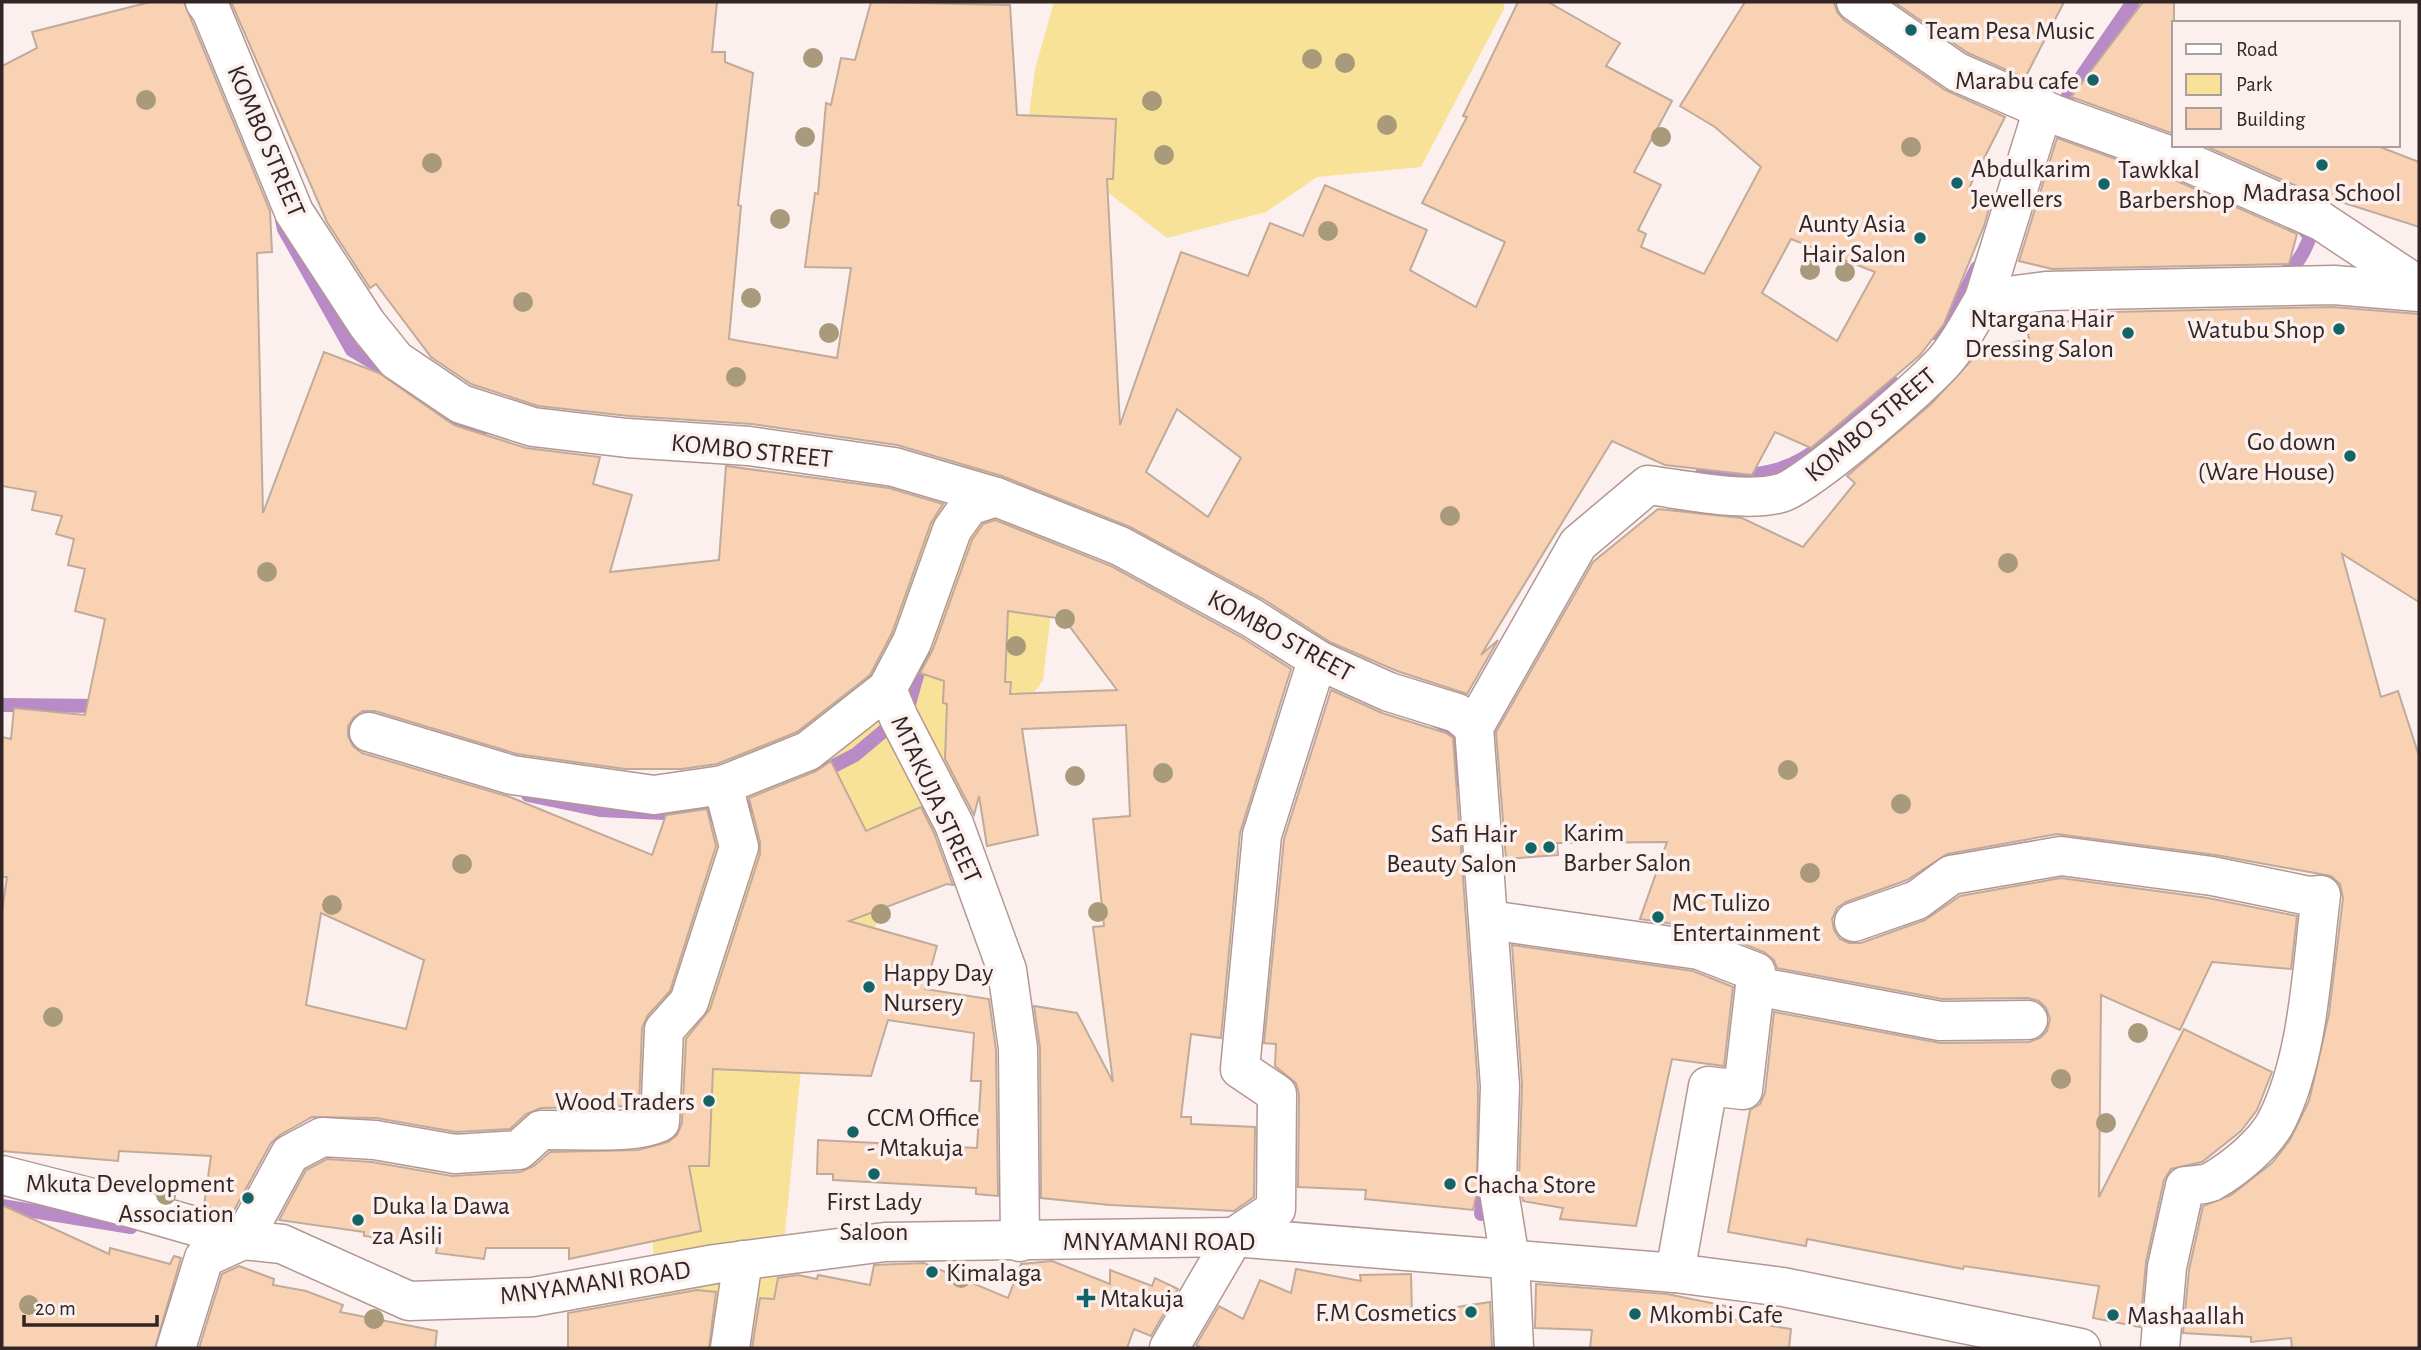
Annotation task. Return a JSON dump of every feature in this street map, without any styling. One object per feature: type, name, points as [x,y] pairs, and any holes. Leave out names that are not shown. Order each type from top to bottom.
[{"type":"street","name":"KOMBO STREET","points":[[205,2],[249,97],[294,212],[368,324],[396,360],[461,404],[533,427],[627,438],[749,446],[894,467],[996,497],[1120,546],[1252,618],[1320,661],[1389,692],[1457,713],[1475,727],[1578,544],[1648,485],[1728,496],[1781,493],[1799,483],[1920,385],[1948,358],[1984,299],[2043,109]]},
{"type":"street","points":[[1856,2],[1957,72],[2043,109],[2185,161],[2321,221],[2419,289]]},
{"type":"street","points":[[1984,299],[2046,291],[2320,285],[2419,289]]},
{"type":"street","name":"MTAKUJA STREET","points":[[369,732],[512,775],[654,796],[723,785],[808,751],[887,689],[912,642],[952,530],[969,506],[996,497]]},
{"type":"street","points":[[1169,1348],[1234,1237],[1276,1209],[1278,1094],[1240,1069],[1246,986],[1262,835],[1315,667],[1320,661]]},
{"type":"street","name":"MTAKUJA STREET","points":[[887,689],[899,718],[954,824],[1007,970],[1018,1048],[1020,1242]]},
{"type":"street","points":[[1475,727],[1500,1086],[1497,1178],[1510,1260],[1514,1348]]},
{"type":"street","points":[[176,1348],[204,1258],[243,1240],[290,1154],[322,1137],[375,1140],[455,1154],[519,1150],[541,1130],[626,1129],[651,1127],[660,1122],[664,1030],[689,1002],[739,847],[723,785]]},
{"type":"street","points":[[1854,922],[1917,900],[1951,875],[2061,856],[2212,876],[2309,896],[2321,895],[2306,1013],[2294,1073],[2276,1122],[2246,1156],[2209,1183],[2185,1186],[2167,1267],[2160,1348]]},
{"type":"street","points":[[1489,920],[1699,950],[1756,972],[1743,1090],[1708,1086],[1675,1273]]},
{"type":"street","points":[[1755,986],[1940,1020],[2028,1020]]},
{"type":"street","name":"MNYAMANI ROAD","points":[[2,1175],[243,1240],[282,1244],[410,1301],[533,1297],[743,1260],[885,1242],[1234,1237],[1675,1273],[1783,1287],[2081,1348]]},
{"type":"street","points":[[730,1348],[743,1260]]},
{"type":"green space","points":[[1054,2],[1504,2],[1504,9],[1421,167],[1317,177],[1266,212],[1167,238],[1106,191],[1024,154],[1035,69]]},
{"type":"green space","points":[[987,425],[1065,496],[1043,680],[805,1029],[777,1316],[769,1348],[661,1348],[635,1021],[720,776]]},
{"type":"building","points":[[150,2],[184,2],[270,211],[272,252],[257,253],[263,513],[324,352],[379,373],[454,425],[526,448],[600,457],[593,484],[632,495],[610,572],[719,560],[726,466],[889,488],[943,504],[931,523],[892,633],[870,675],[797,732],[717,764],[682,769],[625,769],[517,754],[375,711],[363,711],[354,717],[348,726],[348,736],[353,746],[362,753],[510,797],[652,855],[666,815],[707,809],[716,846],[670,991],[648,1015],[642,1028],[639,1106],[541,1108],[526,1114],[510,1129],[456,1132],[376,1118],[312,1117],[271,1143],[232,1214],[204,1206],[211,1156],[119,1151],[118,1161],[2,1151],[2,911],[7,877],[2,877],[2,737],[11,739],[14,708],[85,715],[105,619],[75,611],[85,569],[68,565],[74,539],[56,534],[62,516],[32,510],[36,492],[2,486],[2,66],[37,48],[32,32]],"holes":[[[321,913],[424,960],[406,1029],[306,1005]]]},
{"type":"building","points":[[231,2],[717,2],[712,52],[725,52],[725,62],[753,73],[738,205],[741,206],[729,339],[837,358],[851,268],[805,267],[815,193],[818,194],[826,103],[831,105],[841,58],[855,60],[871,2],[1010,5],[1017,115],[1116,119],[1113,179],[1107,179],[1120,425],[1181,252],[1248,276],[1270,223],[1303,236],[1325,185],[1427,230],[1410,270],[1476,307],[1505,242],[1422,203],[1467,117],[1463,116],[1518,2],[1548,2],[1620,43],[1606,66],[1672,101],[1634,172],[1661,185],[1638,230],[1646,234],[1641,247],[1704,274],[1761,167],[1715,127],[1680,106],[1745,2],[1834,2],[1837,12],[1844,20],[1945,90],[2005,117],[1968,190],[1990,205],[1984,226],[1944,324],[1920,355],[1811,448],[1775,432],[1752,475],[1665,465],[1612,441],[1481,655],[1498,640],[1467,694],[1397,671],[1330,642],[1263,599],[1130,527],[1002,476],[897,445],[752,424],[629,416],[538,406],[471,384],[431,357],[376,284],[370,288],[327,222]],"holes":[[[1791,239],[1875,272],[1837,341],[1762,293]],[[1177,409],[1241,458],[1208,517],[1146,472]]]},
{"type":"building","points":[[1894,2],[2064,2],[2025,78],[1968,53]]},
{"type":"building","points":[[2143,2],[2174,2],[2172,133],[2071,97]]},
{"type":"building","points":[[2057,138],[2177,181],[2297,234],[2289,264],[2052,269],[2019,261]]},
{"type":"building","points":[[2208,147],[2380,147],[2419,162],[2419,227],[2310,192]]},
{"type":"building","points":[[2333,307],[2419,314],[2419,602],[2342,554],[2381,697],[2398,691],[2419,756],[2419,1348],[2292,1348],[2291,1338],[2251,1342],[2251,1337],[2183,1333],[2189,1270],[2203,1206],[2231,1195],[2272,1163],[2290,1140],[2309,1101],[2329,1014],[2343,898],[2340,884],[2331,876],[2216,855],[2057,834],[1947,854],[1907,880],[1846,902],[1837,908],[1832,919],[1834,930],[1840,939],[1849,943],[1861,943],[1925,920],[1960,896],[2061,878],[2208,898],[2297,916],[2291,969],[2212,962],[2180,1030],[2101,995],[2099,1197],[2184,1029],[2272,1072],[2257,1110],[2241,1131],[2202,1162],[2171,1169],[2164,1180],[2146,1262],[2140,1327],[2093,1318],[2099,1286],[1964,1266],[1963,1269],[1807,1239],[1806,1246],[1728,1232],[1750,1110],[1760,1104],[1765,1093],[1774,1012],[1940,1043],[2029,1042],[2040,1038],[2047,1031],[2050,1019],[2046,1008],[2039,1001],[2028,998],[1942,999],[1777,968],[1774,960],[1764,952],[1707,929],[1640,919],[1667,842],[1557,843],[1558,855],[1506,859],[1496,732],[1593,562],[1658,509],[1742,518],[1803,547],[1855,483],[1847,476],[1931,404],[1977,354],[2029,338],[2027,330],[2112,312]]},
{"type":"building","points":[[995,520],[1111,566],[1241,637],[1291,669],[1240,833],[1221,1038],[1191,1034],[1181,1117],[1191,1117],[1191,1124],[1255,1127],[1254,1197],[1234,1211],[1110,1205],[1041,1198],[1040,1048],[1034,1006],[1077,1013],[1113,1082],[1093,927],[1104,926],[1093,819],[1130,816],[1126,725],[1022,729],[1038,835],[987,846],[979,796],[974,815],[945,759],[947,704],[943,703],[944,681],[920,673],[933,649],[972,540],[983,524]],"holes":[[[1008,611],[1064,619],[1117,690],[1010,694],[1011,682],[1005,682]]]},
{"type":"building","points":[[1331,690],[1382,713],[1446,733],[1453,738],[1478,1086],[1477,1193],[1473,1210],[1365,1199],[1366,1190],[1298,1187],[1299,1094],[1296,1083],[1275,1066],[1276,1044],[1264,1043],[1284,839]]},
{"type":"building","points":[[831,761],[866,831],[921,807],[934,833],[953,885],[947,884],[849,921],[937,946],[925,989],[989,999],[996,1050],[998,1196],[976,1194],[976,1188],[833,1180],[833,1174],[817,1174],[818,1140],[977,1148],[981,1081],[971,1081],[974,1033],[888,1020],[871,1076],[713,1069],[709,1166],[689,1166],[701,1231],[569,1259],[569,1248],[486,1248],[484,1259],[436,1253],[437,1246],[364,1236],[364,1232],[279,1220],[306,1170],[327,1159],[372,1162],[452,1176],[520,1172],[534,1166],[550,1152],[638,1150],[668,1142],[677,1135],[682,1123],[686,1039],[710,1009],[760,854],[760,842],[749,798],[816,771]]},
{"type":"building","points":[[1512,945],[1693,971],[1733,987],[1724,1066],[1672,1059],[1636,1226],[1560,1219],[1563,1208],[1523,1201],[1519,1178],[1522,1084]]},
{"type":"building","points":[[2,1205],[109,1254],[110,1248],[170,1264],[174,1256],[181,1258],[155,1348],[2,1348]]},
{"type":"building","points":[[1052,1261],[1110,1284],[1110,1270],[1152,1286],[1155,1278],[1178,1289],[1151,1336],[1134,1329],[1127,1348],[752,1348],[760,1298],[774,1299],[778,1278],[798,1275],[817,1279],[818,1275],[870,1285],[874,1265],[924,1263],[1008,1298],[1021,1264]]},
{"type":"building","points":[[239,1266],[274,1279],[273,1285],[306,1291],[343,1305],[340,1312],[437,1331],[435,1348],[199,1348],[222,1274]]},
{"type":"building","points":[[1296,1269],[1361,1281],[1360,1275],[1411,1274],[1412,1314],[1490,1302],[1492,1348],[1202,1348],[1196,1345],[1219,1306],[1243,1319],[1260,1280],[1291,1293]]},
{"type":"building","points":[[1536,1284],[1667,1294],[1726,1306],[1724,1318],[1791,1329],[1789,1348],[1590,1348],[1592,1330],[1535,1328]]},
{"type":"building","points":[[697,1290],[716,1292],[709,1348],[568,1348],[568,1313]]},
{"type":"waterway","points":[[2062,105],[2133,2]]},
{"type":"waterway","points":[[282,220],[284,229],[352,350],[377,365],[450,421],[481,430]]},
{"type":"waterway","points":[[2278,276],[2290,269],[2305,250],[2310,237],[2299,223]]},
{"type":"waterway","points":[[1935,333],[1959,304],[1977,268]]},
{"type":"waterway","points":[[1701,475],[1758,474],[1793,464],[1838,432],[1891,381]]},
{"type":"waterway","points":[[909,715],[907,711],[923,654]]},
{"type":"waterway","points":[[2,705],[105,706]]},
{"type":"waterway","points":[[1434,720],[1444,724],[1460,781]]},
{"type":"waterway","points":[[818,774],[855,755],[892,724]]},
{"type":"waterway","points":[[528,795],[600,810],[729,816],[768,798]]},
{"type":"waterway","points":[[1481,1214],[1483,1188]]},
{"type":"waterway","points":[[2,1206],[131,1227]]},
{"type":"place","name":"Team Pesa Music","points":[[1911,30]]},
{"type":"place","name":"Marabu cafe","points":[[2093,80]]},
{"type":"place","name":"Madrasa School","points":[[2322,165]]},
{"type":"place","name":"Abdulkarim Jewellers","points":[[1957,183]]},
{"type":"place","name":"Tawkkal Barbershop","points":[[2104,184]]},
{"type":"place","name":"Aunty Asia Hair Salon","points":[[1920,238]]},
{"type":"place","name":"Watubu Shop","points":[[2339,329]]},
{"type":"place","name":"Ntargana Hair Dressing Salon","points":[[2128,333]]},
{"type":"place","name":"Go down (Ware House)","points":[[2350,456]]},
{"type":"place","name":"Karim Barber Salon","points":[[1549,847]]},
{"type":"place","name":"Safi Hair Beauty Salon","points":[[1531,848]]},
{"type":"place","name":"MC Tulizo Entertainment","points":[[1658,917]]},
{"type":"place","name":"Happy Day Nursery","points":[[869,987]]},
{"type":"place","name":"Wood Traders","points":[[709,1101]]},
{"type":"place","name":"CCM Office - Mtakuja","points":[[853,1132]]},
{"type":"place","name":"First Lady Saloon","points":[[874,1174]]},
{"type":"place","name":"Chacha Store","points":[[1450,1184]]},
{"type":"place","name":"Mkuta Development Association","points":[[248,1198]]},
{"type":"place","name":"Duka la Dawa za Asili","points":[[358,1220]]},
{"type":"place","name":"Kimalaga","points":[[932,1272]]},
{"type":"place","name":"Mtakuja","points":[[1086,1298]]},
{"type":"place","name":"F.M Cosmetics","points":[[1471,1312]]},
{"type":"place","name":"Mkombi Cafe","points":[[1635,1314]]},
{"type":"place","name":"Mashaallah","points":[[2113,1315]]}]
